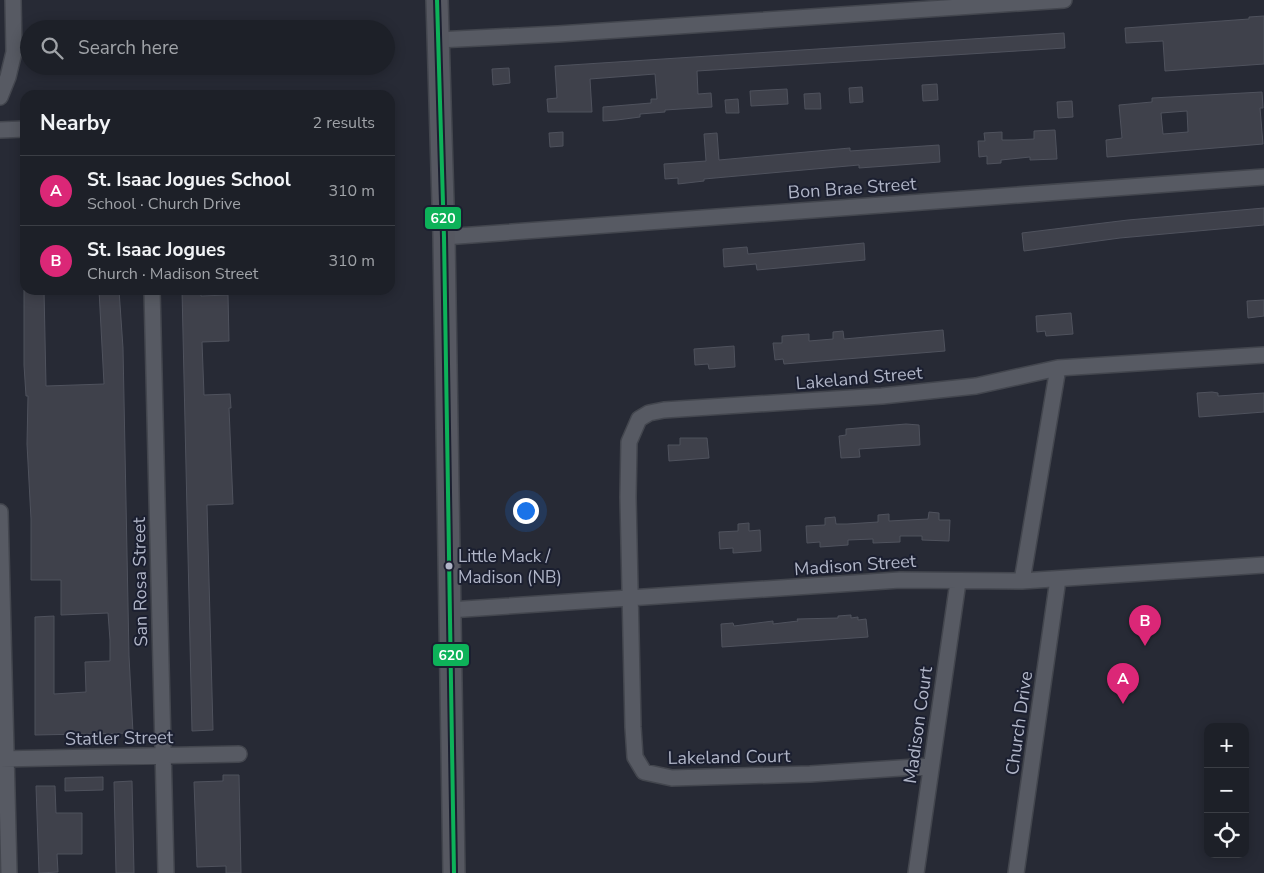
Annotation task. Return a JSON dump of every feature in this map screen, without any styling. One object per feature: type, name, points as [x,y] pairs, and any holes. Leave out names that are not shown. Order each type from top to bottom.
[{"type":"main road","points":[[437,0],[444,237],[454,873]]},
{"type":"street","points":[[0,97],[8,77],[14,52],[14,0]]},
{"type":"street","points":[[437,40],[568,34],[1064,0]]},
{"type":"street","points":[[0,130],[20,129]]},
{"type":"street","name":"Bon Brae Street","points":[[444,237],[1264,177]]},
{"type":"street","name":"San Rosa Street","points":[[152,295],[166,873]]},
{"type":"street","name":"Lakeland Street","points":[[629,600],[629,442],[639,419],[649,413],[664,410],[901,394],[976,386],[1058,368],[1264,354]]},
{"type":"street","points":[[1022,581],[1058,368]]},
{"type":"street","points":[[0,512],[3,759],[10,873]]},
{"type":"street","name":"Madison Street","points":[[449,610],[629,600],[900,580],[958,582],[1022,581],[1264,565]]},
{"type":"street","name":"Church Drive","points":[[1016,873],[1058,579]]},
{"type":"street","name":"Madison Court","points":[[916,873],[958,582]]},
{"type":"street","name":"Lakeland Court","points":[[629,600],[635,757],[644,772],[672,778],[810,774],[931,766]]},
{"type":"street","name":"Statler Street","points":[[3,759],[238,754]]},
{"type":"building","points":[[1264,16],[1264,64],[1165,71],[1163,41],[1126,43],[1125,28],[1249,19],[1249,17]]},
{"type":"building","points":[[1064,33],[1065,48],[697,71],[698,94],[711,93],[712,107],[665,110],[665,112],[640,114],[640,117],[617,120],[603,121],[603,107],[651,103],[651,99],[657,99],[655,74],[590,79],[592,112],[548,112],[547,99],[557,98],[555,66]]},
{"type":"building","points":[[509,68],[510,83],[493,85],[492,69]]},
{"type":"building","points":[[937,84],[938,100],[923,101],[922,85]]},
{"type":"building","points":[[862,87],[863,102],[850,103],[849,88]]},
{"type":"building","points":[[787,89],[788,104],[751,106],[750,91]]},
{"type":"building","points":[[1262,92],[1263,108],[1260,108],[1263,144],[1107,157],[1106,140],[1122,138],[1119,105],[1152,102],[1152,98]],"holes":[[[1187,111],[1188,132],[1163,134],[1161,113]]]},
{"type":"building","points":[[820,93],[821,109],[805,109],[804,94]]},
{"type":"building","points":[[738,99],[739,113],[726,113],[725,100]]},
{"type":"building","points":[[1072,101],[1073,117],[1058,118],[1057,102]]},
{"type":"building","points":[[1055,130],[1057,159],[1030,160],[1030,157],[1001,160],[1001,163],[987,164],[987,156],[979,157],[978,141],[985,141],[984,133],[1002,132],[1002,140],[1014,140],[1034,139],[1034,131]]},
{"type":"building","points":[[563,132],[563,146],[550,147],[549,133]]},
{"type":"building","points":[[717,133],[719,160],[850,148],[850,151],[939,145],[940,162],[859,168],[859,165],[704,179],[704,181],[678,184],[678,178],[665,179],[664,164],[706,161],[704,134]]},
{"type":"building","points":[[1264,208],[1264,225],[1120,238],[1024,251],[1022,233],[1128,220]]},
{"type":"building","points":[[864,243],[865,260],[757,270],[756,264],[724,267],[723,249],[747,247],[748,254]]},
{"type":"building","points":[[24,295],[44,295],[46,386],[104,384],[99,295],[119,295],[123,348],[129,656],[133,733],[35,735],[35,617],[54,616],[54,694],[86,692],[85,662],[110,661],[110,640],[108,613],[61,615],[61,580],[31,580],[31,519],[27,444],[28,396],[26,396]]},
{"type":"building","points":[[182,295],[228,295],[229,341],[202,342],[204,395],[230,394],[233,504],[207,505],[213,730],[192,731]]},
{"type":"building","points":[[1264,300],[1264,316],[1248,318],[1247,301]]},
{"type":"building","points":[[1071,313],[1073,334],[1046,336],[1045,331],[1037,332],[1036,316]]},
{"type":"building","points":[[943,330],[945,351],[784,364],[783,359],[775,360],[773,343],[782,343],[782,336],[809,334],[809,341],[833,339],[833,332],[843,331],[844,339]]},
{"type":"building","points":[[734,346],[735,367],[709,369],[708,364],[695,365],[694,349]]},
{"type":"building","points":[[1197,393],[1218,393],[1218,396],[1264,393],[1264,412],[1199,417]]},
{"type":"building","points":[[906,424],[919,425],[920,445],[859,449],[860,457],[841,458],[839,436],[846,435],[846,429]]},
{"type":"building","points":[[680,438],[707,438],[709,458],[669,461],[668,445],[680,445]]},
{"type":"building","points":[[929,512],[939,513],[939,520],[950,520],[949,541],[922,540],[922,536],[900,536],[900,542],[873,543],[873,539],[848,540],[848,545],[820,547],[820,542],[807,543],[806,526],[825,525],[825,518],[835,517],[836,524],[847,524],[878,522],[878,515],[889,514],[889,521],[928,519]]},
{"type":"building","points":[[749,523],[749,531],[760,530],[761,551],[733,553],[733,548],[720,549],[719,532],[738,531],[738,524]]},
{"type":"building","points":[[851,615],[851,618],[858,617],[858,620],[866,619],[868,637],[722,647],[721,624],[733,623],[734,626],[773,621],[773,624],[798,621],[797,619],[838,618],[838,616]]},
{"type":"building","points":[[223,775],[239,775],[241,873],[226,873],[226,866],[197,867],[194,782],[223,781]]},
{"type":"building","points":[[103,777],[103,790],[65,791],[65,778]]},
{"type":"building","points":[[132,781],[134,873],[116,873],[114,782]]},
{"type":"building","points":[[36,786],[55,786],[56,813],[82,813],[82,854],[57,854],[58,872],[39,873]]},
{"type":"transit line","name":"620","points":[[437,0],[444,237],[454,873]]},
{"type":"place","name":"Little Mack / Madison (NB)","points":[[449,566]]},
{"type":"place","name":"St. Isaac Jogues","points":[[1145,646]]},
{"type":"place","name":"St. Isaac Jogues School","points":[[1123,704]]}]
